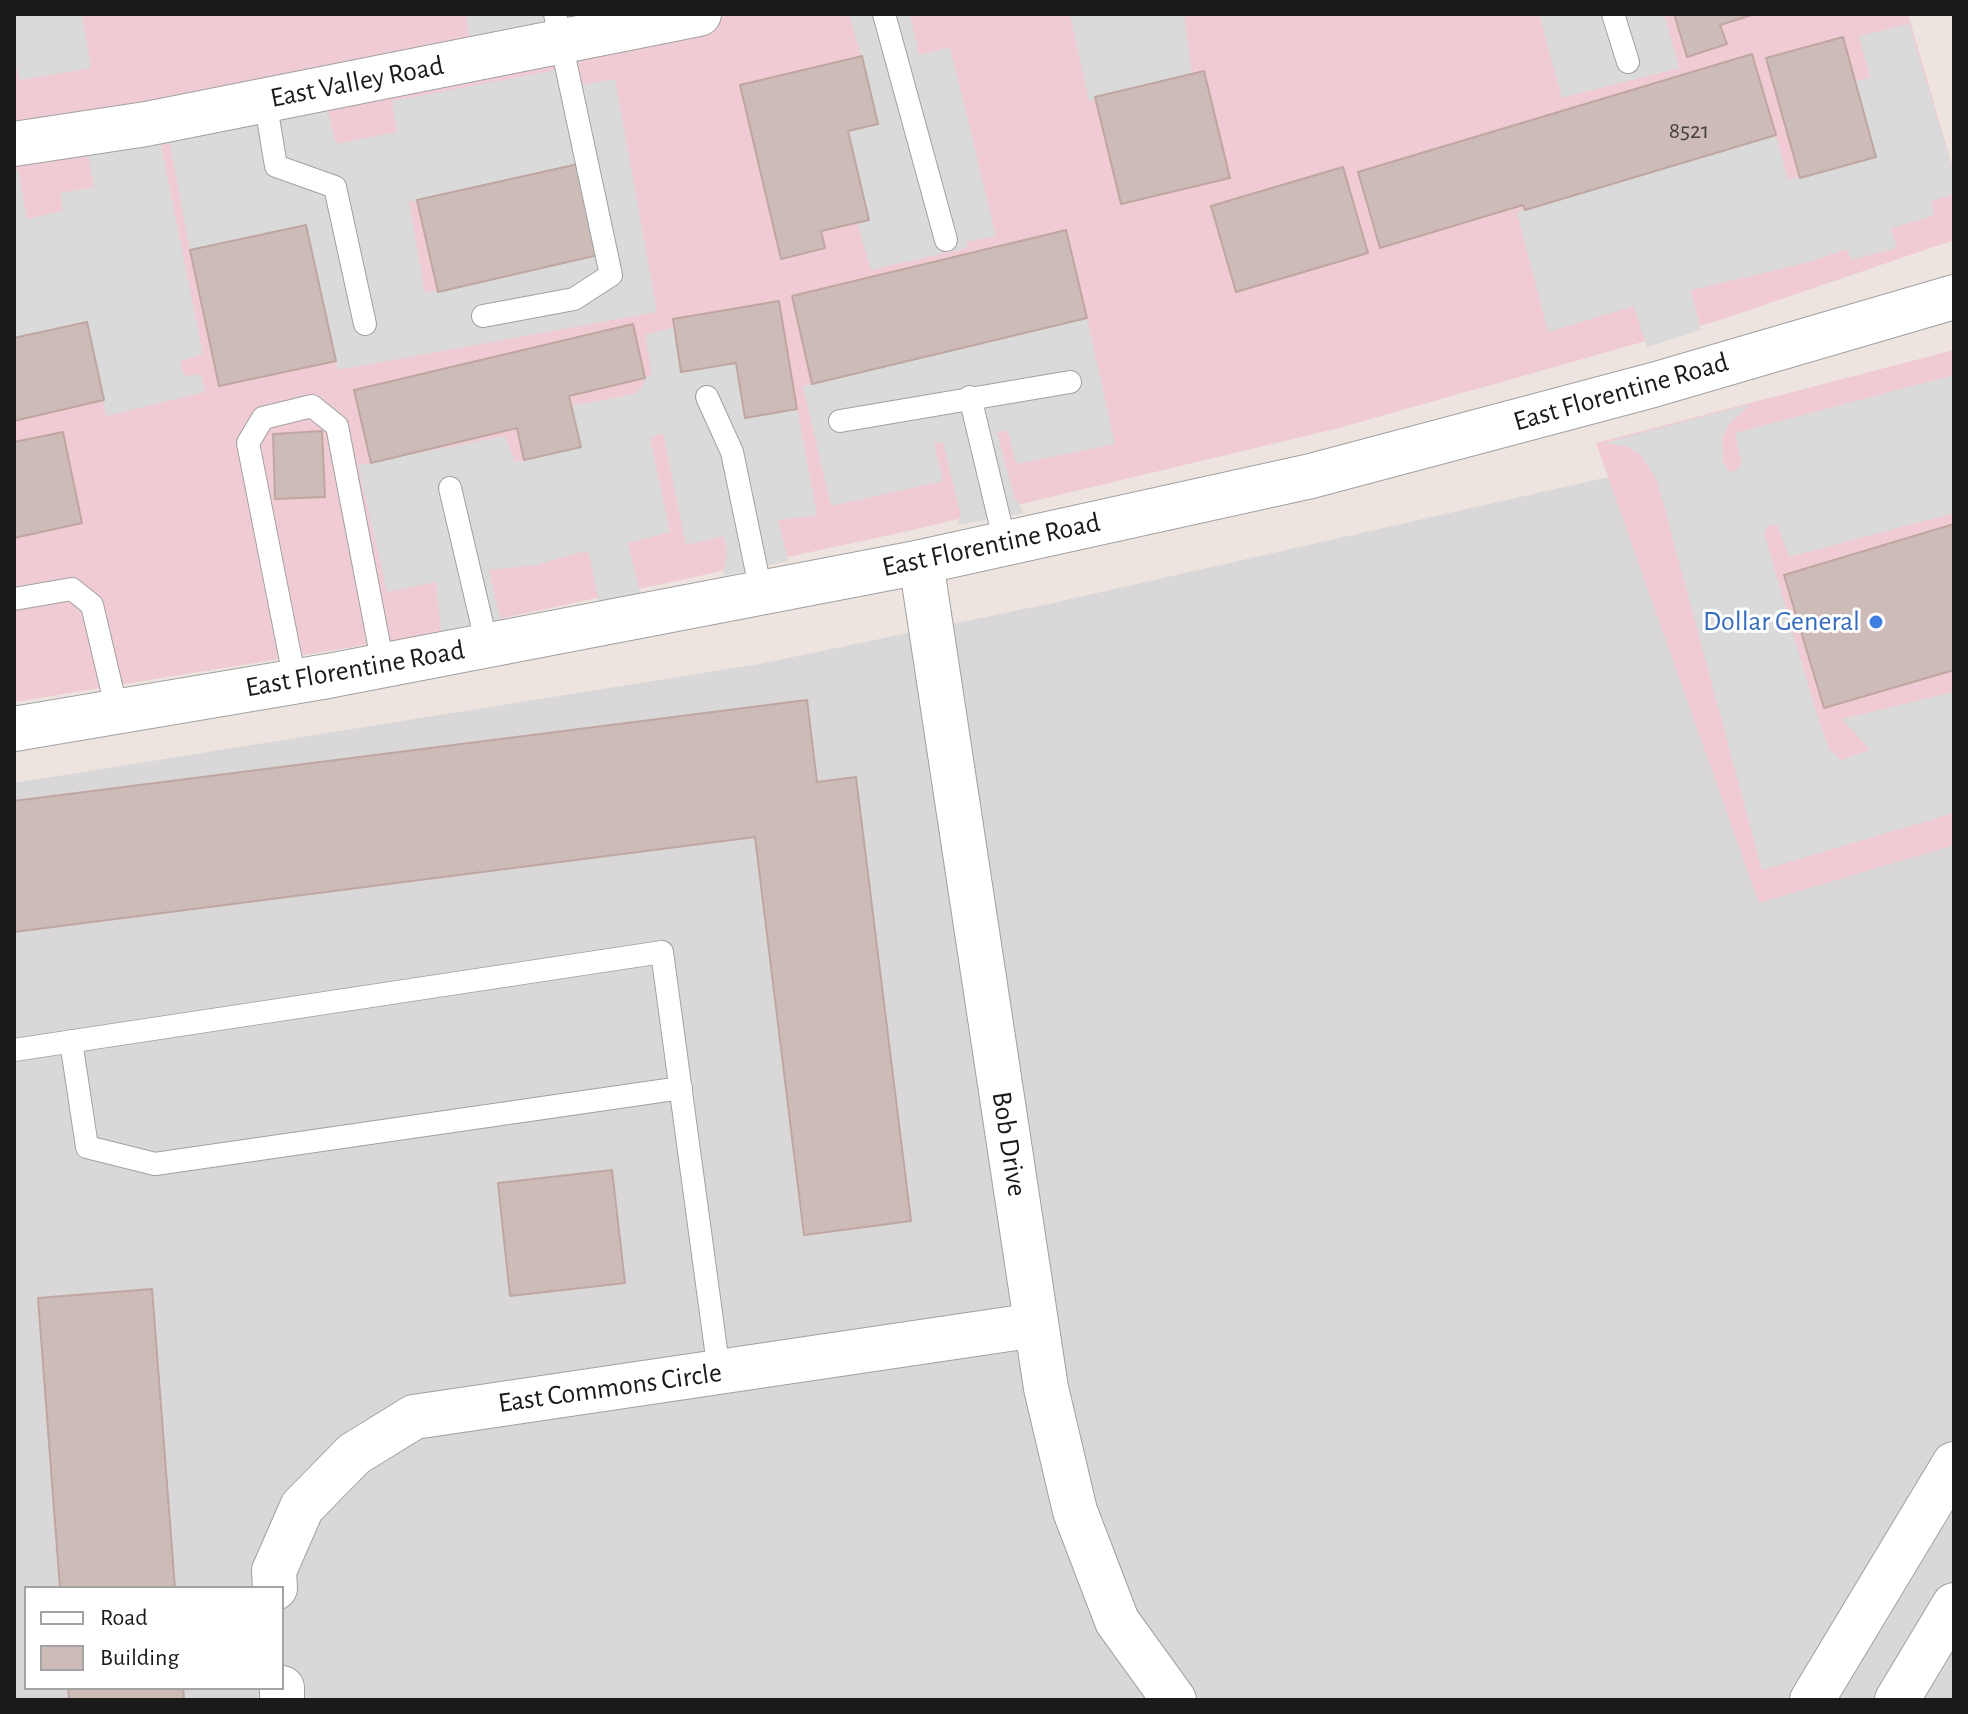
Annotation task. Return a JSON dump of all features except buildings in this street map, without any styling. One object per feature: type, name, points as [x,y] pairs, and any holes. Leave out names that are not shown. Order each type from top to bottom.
[{"type":"street","name":"East Valley Road","points":[[14,144],[265,100],[558,28],[699,14]]},
{"type":"street","name":"East Florentine Road","points":[[14,729],[383,665],[921,562],[1311,476],[1653,385],[1954,297]]},
{"type":"street","name":"Bob Drive","points":[[921,562],[1046,1388],[1075,1511],[1117,1621],[1174,1700]]},
{"type":"street","name":"East Commons Circle","points":[[275,1586],[274,1571],[302,1507],[354,1454],[414,1417],[1036,1325]]},
{"type":"street","points":[[1812,1700],[1954,1464]]},
{"type":"street","points":[[1897,1700],[1954,1605]]},
{"type":"lane","points":[[884,14],[946,240]]},
{"type":"lane","points":[[1613,14],[1628,62]]},
{"type":"lane","points":[[483,316],[574,299],[611,275],[558,28]]},
{"type":"lane","points":[[265,100],[276,166],[335,187],[365,324]]},
{"type":"lane","points":[[840,421],[1070,382]]},
{"type":"lane","points":[[707,397],[732,452],[761,592]]},
{"type":"lane","points":[[970,397],[1005,543]]},
{"type":"lane","points":[[295,681],[248,443],[263,418],[312,406],[337,426],[383,665]]},
{"type":"lane","points":[[450,488],[487,645]]},
{"type":"lane","points":[[14,599],[72,589],[92,605],[117,711]]},
{"type":"lane","points":[[14,1050],[662,952],[719,1372]]},
{"type":"lane","points":[[71,1041],[87,1147],[155,1164],[681,1088]]},
{"type":"shaded area","points":[[14,14],[1908,14],[1954,172],[1954,240],[1720,320],[1339,428],[904,532],[415,637],[14,702]]},
{"type":"shaded area","points":[[14,14],[82,14],[91,68],[20,80],[14,60]]},
{"type":"shaded area","points":[[466,14],[578,14],[470,37]]},
{"type":"shaded area","points":[[910,14],[919,55],[950,47],[996,236],[966,242],[967,248],[871,270],[857,222],[848,131],[878,123],[850,15]]},
{"type":"shaded area","points":[[1070,14],[1184,14],[1192,74],[1089,101]]},
{"type":"shaded area","points":[[1539,14],[1664,14],[1679,68],[1562,98]]},
{"type":"shaded area","points":[[1909,24],[1954,174],[1954,194],[1931,201],[1934,214],[1928,218],[1891,228],[1897,248],[1851,260],[1847,249],[1810,262],[1691,290],[1701,330],[1647,347],[1634,306],[1548,332],[1517,212],[1776,135],[1788,180],[1876,157],[1855,82],[1870,77],[1859,36]]},
{"type":"shaded area","points":[[577,66],[581,85],[615,79],[657,312],[338,370],[306,226],[190,250],[167,129],[326,101],[336,144],[397,132],[392,101]],"holes":[[[408,196],[410,201],[598,255],[425,293]]]},
{"type":"shaded area","points":[[158,130],[203,354],[180,361],[184,376],[201,374],[205,392],[106,416],[87,322],[14,338],[14,169],[18,169],[27,219],[63,211],[60,193],[94,187],[86,142]]},
{"type":"shaded area","points":[[1087,318],[1115,444],[1016,464],[1008,431],[997,432],[1014,497],[1024,513],[957,525],[961,515],[943,442],[934,443],[943,481],[831,506],[803,386]]},
{"type":"shaded area","points":[[674,327],[682,372],[736,363],[745,417],[797,409],[817,515],[778,520],[788,561],[723,576],[727,553],[724,536],[686,545],[663,433],[650,438],[670,532],[628,543],[641,597],[599,604],[589,553],[581,552],[537,565],[489,570],[498,611],[504,622],[441,632],[436,582],[387,592],[358,465],[505,436],[515,462],[580,447],[571,406],[634,394],[642,388],[645,378],[652,375],[645,335]]},
{"type":"shaded area","points":[[1954,350],[1954,845],[1759,903],[1596,443]]},
{"type":"shaded area","points":[[1954,375],[1954,513],[1789,557],[1777,525],[1769,525],[1764,533],[1814,705],[1829,749],[1841,760],[1870,750],[1842,719],[1954,692],[1954,813],[1762,870],[1657,480],[1641,455],[1629,447],[1604,443],[1751,404],[1729,424],[1722,439],[1723,461],[1727,469],[1734,472],[1742,464],[1735,433]]},
{"type":"shaded area","points":[[1608,477],[1759,902],[1954,845],[1954,1700],[14,1700],[14,783],[759,664],[1053,603]]},
{"type":"place","name":"Dollar General","points":[[1876,622]]}]
